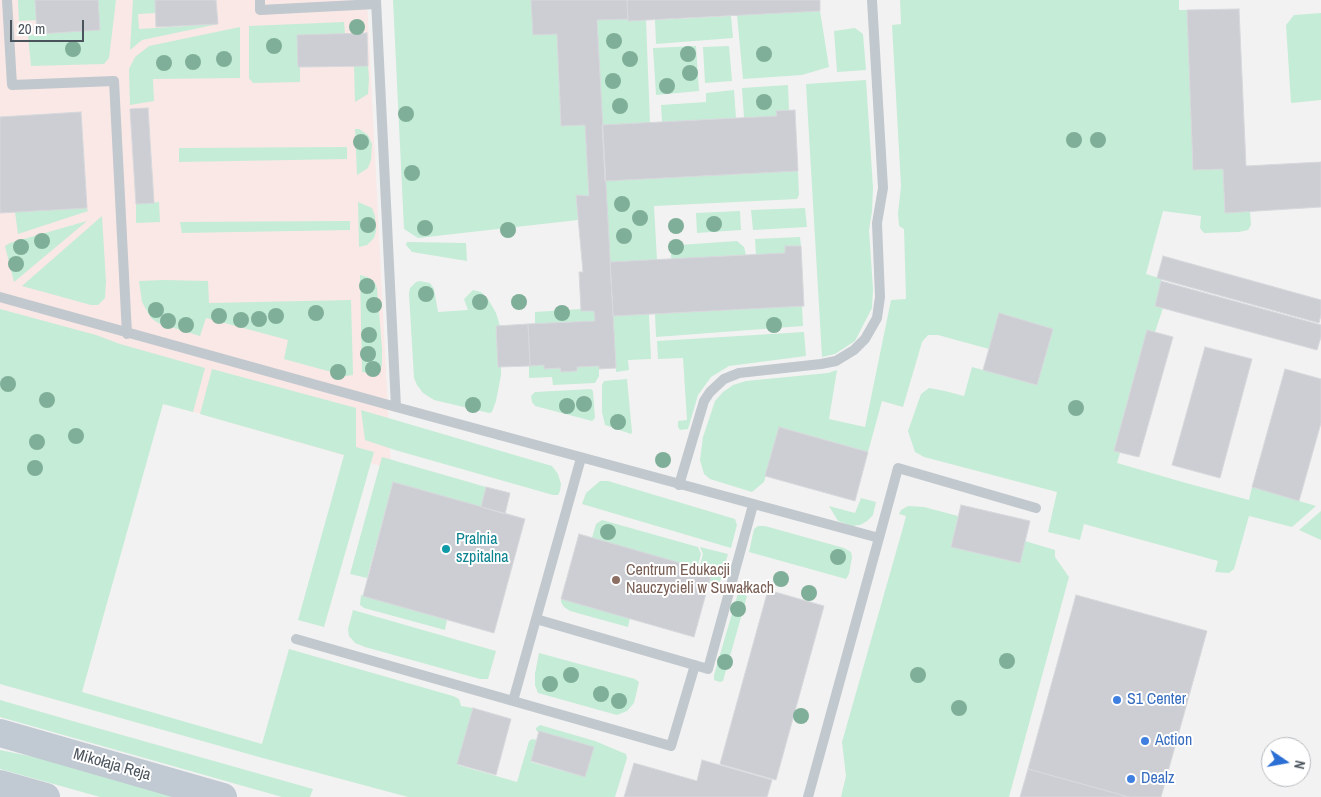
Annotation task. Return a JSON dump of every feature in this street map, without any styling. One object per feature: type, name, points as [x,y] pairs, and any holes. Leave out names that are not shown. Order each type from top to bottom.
[{"type":"street","name":"Mikołaja Reja","points":[[0,733],[223,797]]},
{"type":"street","points":[[0,784],[46,797]]},
{"type":"lane","points":[[7,0],[12,86],[114,80],[127,334]]},
{"type":"lane","points":[[260,0],[260,10],[376,2],[396,407]]},
{"type":"lane","points":[[679,485],[704,401],[710,392],[724,379],[739,373],[836,361],[854,350],[865,339],[877,318],[880,297],[877,223],[883,188],[872,0]]},
{"type":"lane","points":[[0,297],[127,334],[879,538]]},
{"type":"lane","points":[[513,701],[581,458]]},
{"type":"lane","points":[[808,797],[898,468],[1036,508]]},
{"type":"lane","points":[[536,619],[708,668],[753,505]]},
{"type":"lane","points":[[296,639],[671,746],[695,665]]},
{"type":"shaded area","points":[[0,0],[367,0],[391,469],[0,356]]},
{"type":"green space","points":[[18,0],[35,0],[37,20],[19,21]]},
{"type":"green space","points":[[98,0],[116,0],[109,58],[104,64],[31,66],[28,35],[99,30]]},
{"type":"green space","points":[[133,0],[155,0],[156,13],[138,14],[139,29],[218,24],[142,40],[130,50]]},
{"type":"green space","points":[[393,0],[531,0],[557,34],[561,126],[585,125],[589,196],[576,195],[578,220],[418,238],[404,229]]},
{"type":"green space","points":[[900,0],[1179,0],[1179,10],[1187,10],[1193,170],[1223,169],[1225,213],[1250,211],[1251,225],[1248,230],[1239,232],[1204,233],[1200,228],[1201,216],[1163,211],[1146,274],[1162,279],[1155,305],[1163,308],[1155,332],[1147,330],[1114,451],[1120,453],[1117,463],[1186,483],[1249,500],[1252,487],[1316,506],[1292,527],[1249,516],[1234,569],[1229,573],[1215,572],[1218,561],[1084,524],[1080,540],[1048,532],[1057,492],[924,457],[915,452],[908,431],[921,394],[929,388],[964,396],[972,367],[1037,385],[1053,329],[1000,314],[989,349],[938,335],[928,335],[922,342],[903,407],[882,401],[868,452],[779,427],[764,482],[752,492],[710,479],[704,474],[700,460],[703,437],[715,401],[733,385],[746,381],[828,373],[837,370],[829,419],[865,427],[891,300],[906,299],[904,229],[899,226],[898,213],[901,186],[892,25],[901,24]]},
{"type":"green space","points":[[820,11],[829,67],[802,75],[743,79],[737,15]]},
{"type":"green space","points":[[1321,13],[1321,100],[1291,103],[1286,25],[1294,15]]},
{"type":"green space","points":[[731,16],[733,38],[656,44],[655,20]]},
{"type":"green space","points":[[628,19],[628,21],[646,20],[650,123],[602,125],[597,20]]},
{"type":"green space","points":[[344,22],[345,34],[298,35],[300,82],[253,83],[249,78],[249,26]]},
{"type":"green space","points":[[240,27],[240,78],[153,79],[154,101],[130,105],[129,69],[135,57],[149,46]]},
{"type":"green space","points":[[855,28],[863,34],[866,70],[837,72],[834,31]]},
{"type":"green space","points":[[696,46],[699,91],[656,95],[653,48]]},
{"type":"green space","points":[[729,46],[732,81],[705,83],[703,47]]},
{"type":"green space","points":[[354,66],[368,66],[369,78],[368,94],[355,102]]},
{"type":"green space","points":[[866,80],[873,188],[869,230],[873,289],[872,308],[855,341],[835,354],[822,357],[806,84]]},
{"type":"green space","points":[[788,85],[789,110],[777,111],[777,116],[744,118],[742,88]]},
{"type":"green space","points":[[734,90],[736,118],[662,122],[661,105],[706,102],[706,93]]},
{"type":"green space","points":[[355,129],[359,129],[368,135],[372,144],[371,160],[368,168],[357,175]]},
{"type":"green space","points":[[347,147],[347,159],[179,162],[179,148]]},
{"type":"green space","points":[[798,171],[799,195],[797,199],[654,206],[657,260],[610,262],[605,181]]},
{"type":"green space","points":[[159,202],[160,222],[136,223],[136,204]]},
{"type":"green space","points":[[358,202],[372,208],[375,216],[376,231],[374,238],[367,245],[359,247]]},
{"type":"green space","points":[[87,208],[88,211],[18,234],[15,212]]},
{"type":"green space","points":[[805,208],[807,227],[753,230],[751,210]]},
{"type":"green space","points":[[740,211],[741,230],[697,233],[696,213]]},
{"type":"green space","points":[[102,216],[106,282],[105,298],[98,305],[91,305],[22,286]]},
{"type":"green space","points":[[87,221],[14,282],[5,246]]},
{"type":"green space","points":[[350,221],[350,230],[182,233],[180,222]]},
{"type":"green space","points":[[800,237],[801,246],[785,246],[785,253],[756,255],[755,239]]},
{"type":"green space","points":[[737,241],[744,247],[746,255],[672,259],[671,257],[671,247],[679,245]]},
{"type":"green space","points":[[407,242],[466,243],[467,261],[412,252],[406,245]]},
{"type":"green space","points":[[360,275],[367,277],[375,283],[377,288],[382,349],[382,365],[378,374],[362,372]]},
{"type":"green space","points":[[139,281],[208,281],[209,303],[351,300],[353,375],[346,376],[284,359],[288,340],[206,318],[200,336],[158,323],[151,318],[142,302]]},
{"type":"green space","points":[[420,281],[430,283],[434,289],[438,312],[468,310],[464,299],[473,290],[481,292],[488,299],[496,313],[500,326],[496,327],[498,367],[501,367],[501,375],[492,412],[489,413],[434,400],[423,393],[417,385],[414,378],[409,294],[410,288]]},
{"type":"green space","points":[[802,306],[803,326],[656,337],[655,314]]},
{"type":"green space","points":[[0,309],[96,335],[120,344],[205,368],[193,412],[163,404],[82,692],[262,744],[289,649],[453,696],[459,699],[461,706],[473,708],[458,765],[517,782],[529,741],[532,739],[537,740],[531,762],[585,777],[536,730],[540,725],[595,741],[626,754],[627,758],[615,797],[408,797],[0,684]]},
{"type":"green space","points":[[581,309],[581,311],[594,311],[595,321],[535,324],[535,312]]},
{"type":"green space","points":[[649,314],[651,359],[628,360],[629,370],[616,372],[613,316]]},
{"type":"green space","points":[[804,332],[806,356],[729,366],[711,377],[698,395],[688,429],[680,430],[678,421],[687,420],[683,358],[658,359],[657,341]]},
{"type":"green space","points":[[544,365],[544,369],[560,368],[561,372],[577,371],[577,367],[599,366],[599,376],[595,383],[553,385],[552,377],[529,378],[529,366]]},
{"type":"green space","points":[[212,369],[356,408],[356,447],[374,452],[324,627],[298,620],[344,455],[200,414]]},
{"type":"green space","points":[[627,379],[631,434],[605,425],[602,412],[602,385],[604,381]]},
{"type":"green space","points":[[591,389],[593,391],[595,418],[592,421],[535,406],[532,402],[531,396],[535,392]]},
{"type":"green space","points":[[361,410],[552,466],[558,474],[561,484],[560,491],[558,495],[553,495],[365,440]]},
{"type":"green space","points":[[382,457],[486,487],[481,507],[393,482],[367,578],[350,574]]},
{"type":"green space","points":[[600,481],[608,481],[735,519],[737,525],[731,548],[582,504],[586,493]]},
{"type":"green space","points":[[861,498],[876,502],[873,515],[860,525],[852,526],[838,521],[829,506],[855,513]]},
{"type":"green space","points":[[908,506],[924,507],[958,516],[951,547],[1020,563],[1025,541],[1055,550],[1055,557],[1069,577],[1009,797],[841,797],[846,776],[842,742],[906,516],[899,514],[901,510]]},
{"type":"green space","points":[[1321,511],[1321,540],[1299,530]]},
{"type":"green space","points":[[602,520],[698,547],[701,554],[697,568],[592,538],[596,524]]},
{"type":"green space","points":[[758,526],[765,526],[844,548],[851,552],[852,557],[849,574],[846,579],[749,552],[754,529]]},
{"type":"green space","points":[[700,547],[728,554],[719,585],[709,583],[712,572],[699,569],[703,554]]},
{"type":"green space","points":[[738,593],[747,596],[723,681],[720,682],[714,680],[714,675]]},
{"type":"green space","points":[[361,595],[447,620],[445,630],[364,608],[360,605]]},
{"type":"green space","points":[[561,599],[630,618],[628,627],[570,611],[564,607]]},
{"type":"green space","points":[[353,610],[496,651],[488,679],[480,679],[355,643],[349,636],[348,629]]},
{"type":"green space","points":[[539,653],[635,679],[639,682],[634,703],[627,711],[617,715],[538,693],[535,685],[535,674]]},
{"type":"green space","points":[[0,700],[313,789],[310,797],[282,797],[0,717]]},
{"type":"green space","points":[[0,750],[39,758],[175,797],[100,797],[0,769]]},
{"type":"building","points":[[35,0],[98,0],[100,30],[37,34]]},
{"type":"building","points":[[155,0],[216,0],[218,24],[156,27]]},
{"type":"building","points":[[531,0],[627,0],[628,19],[597,20],[616,368],[599,369],[599,366],[577,367],[577,371],[561,372],[560,368],[544,369],[544,365],[530,366],[528,324],[595,321],[594,311],[581,311],[579,272],[583,272],[576,195],[589,196],[585,125],[561,126],[557,34],[533,35]]},
{"type":"building","points":[[627,0],[820,0],[820,11],[628,21]]},
{"type":"building","points":[[1239,9],[1246,166],[1321,162],[1321,207],[1225,213],[1223,169],[1193,170],[1187,10]]},
{"type":"building","points":[[367,33],[368,66],[298,67],[297,35]]},
{"type":"building","points":[[148,108],[154,203],[136,204],[130,109]]},
{"type":"building","points":[[795,110],[798,171],[605,181],[602,125],[777,116],[776,111]]},
{"type":"building","points":[[81,112],[87,208],[0,213],[0,117]]},
{"type":"building","points":[[785,246],[801,246],[804,306],[613,316],[610,262],[785,253]]},
{"type":"building","points":[[1163,256],[1321,300],[1319,323],[1157,278]]},
{"type":"building","points":[[1161,281],[1321,325],[1321,337],[1317,350],[1155,306]]},
{"type":"building","points":[[999,313],[1053,329],[1037,385],[983,370]]},
{"type":"building","points":[[528,324],[530,366],[498,367],[496,326]]},
{"type":"building","points":[[1147,330],[1173,337],[1139,457],[1114,451]]},
{"type":"building","points":[[1205,347],[1252,359],[1220,478],[1172,465]]},
{"type":"building","points":[[1285,369],[1321,379],[1321,423],[1299,501],[1252,487]]},
{"type":"building","points":[[779,427],[868,452],[855,501],[765,476]]},
{"type":"building","name":"Pralnia szpitalna","points":[[393,482],[525,519],[494,633],[363,596]]},
{"type":"building","points":[[486,487],[510,493],[505,514],[481,507]]},
{"type":"building","points":[[961,505],[1030,521],[1020,563],[951,547]]},
{"type":"building","points":[[579,534],[712,572],[694,637],[561,599]]},
{"type":"building","points":[[768,590],[824,606],[776,780],[720,764]]},
{"type":"building","name":"S1 Center","points":[[1076,595],[1207,631],[1161,797],[1129,797],[1028,769]]},
{"type":"building","points":[[473,708],[511,719],[496,775],[457,764]]},
{"type":"building","points":[[539,731],[594,747],[585,777],[531,761]]},
{"type":"building","points":[[702,760],[772,780],[767,797],[624,797],[634,763],[697,781]]},
{"type":"building","points":[[1028,769],[1129,797],[1020,797]]},
{"type":"place","name":"Pralnia szpitalna","points":[[446,549]]},
{"type":"place","name":"Centrum Edukacji Nauczycieli w Suwałkach","points":[[616,580]]},
{"type":"place","name":"S1 Center","points":[[1117,700]]},
{"type":"place","name":"Action","points":[[1145,741]]},
{"type":"place","name":"Dealz","points":[[1131,779]]}]
